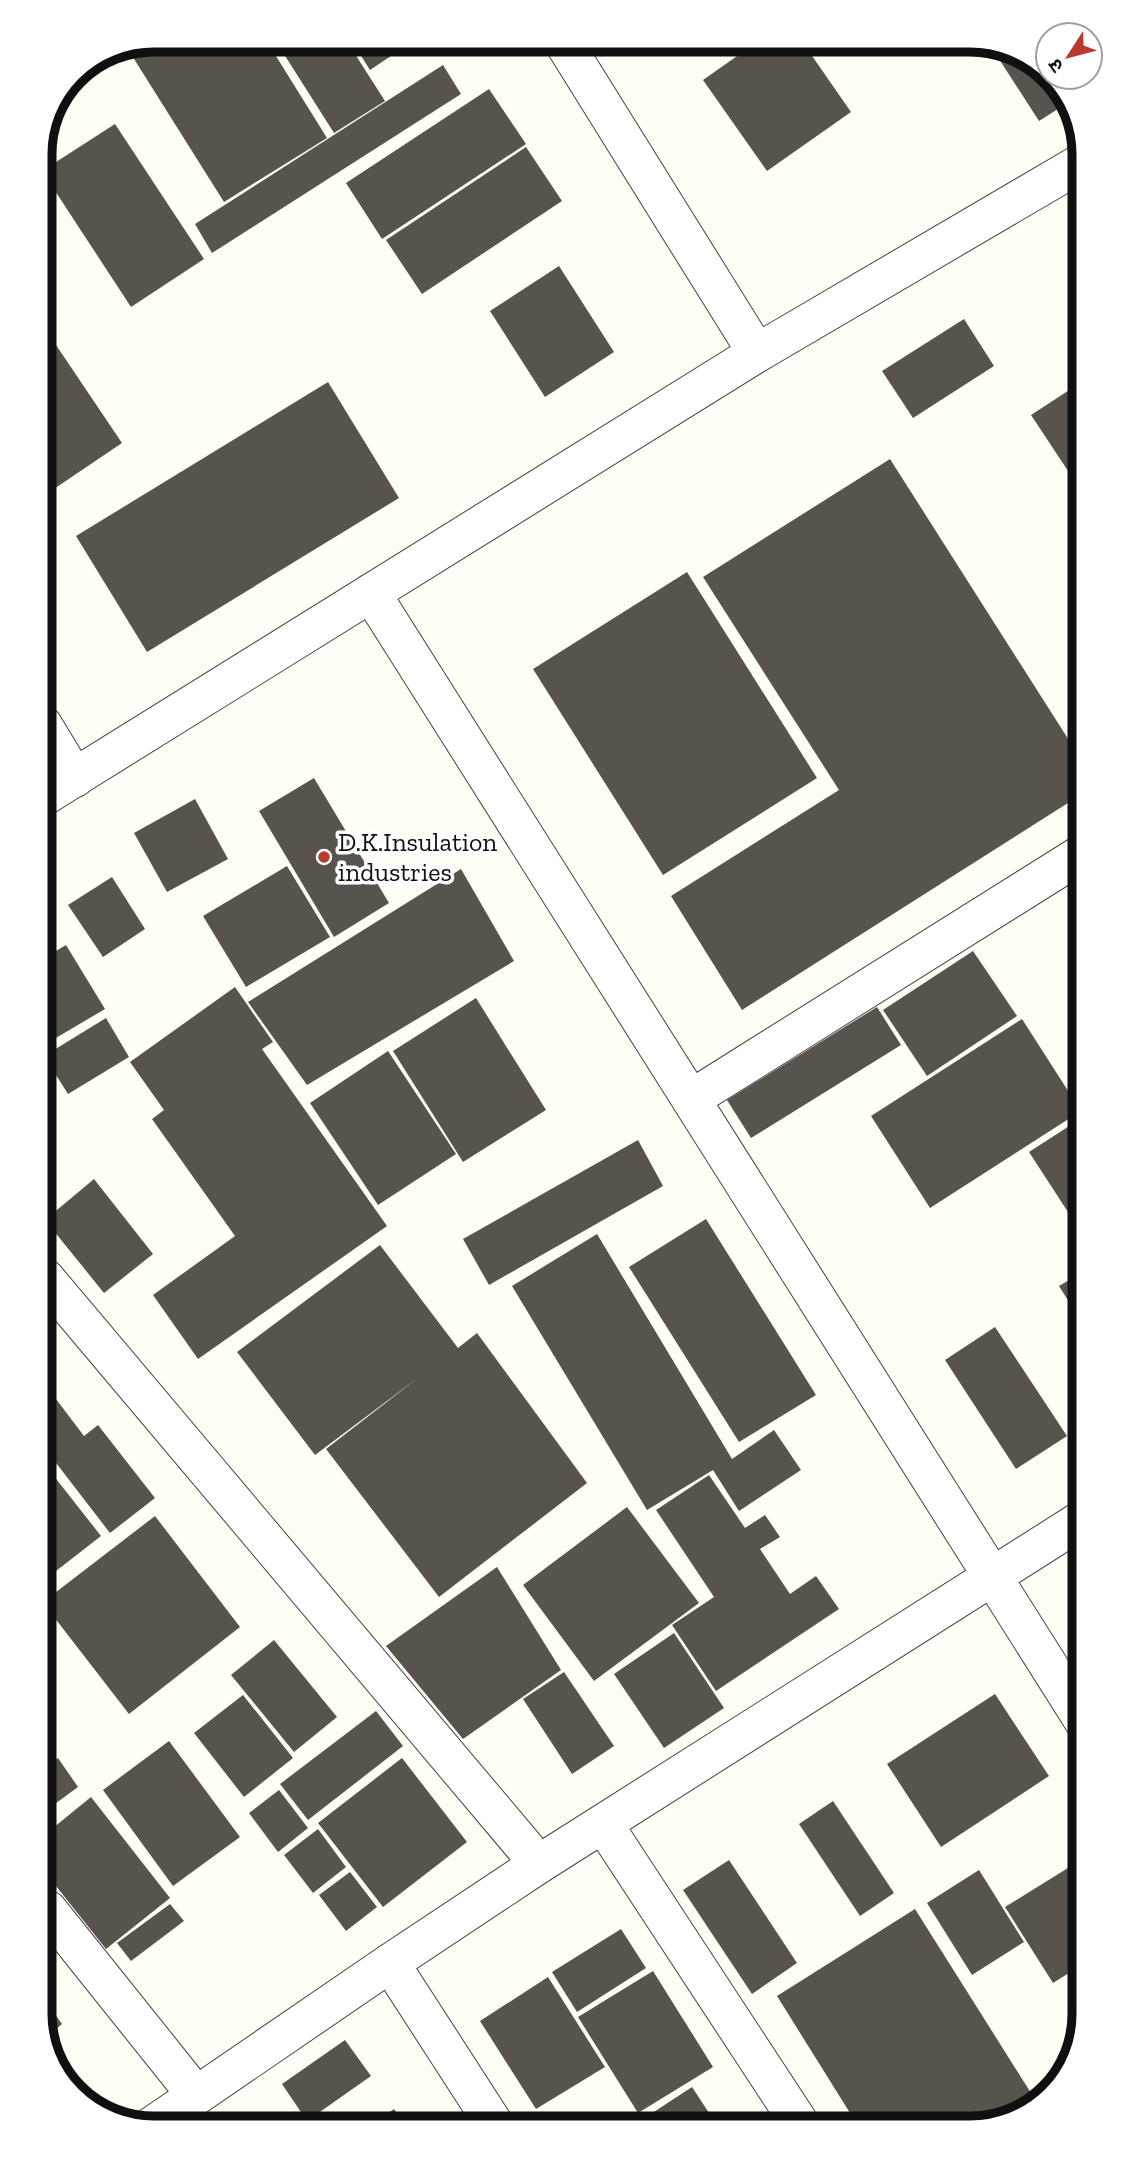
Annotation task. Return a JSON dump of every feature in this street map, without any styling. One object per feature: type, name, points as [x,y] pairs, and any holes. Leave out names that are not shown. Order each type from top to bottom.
[{"type":"street","points":[[570,53],[757,353]]},
{"type":"street","points":[[53,791],[757,353],[1072,168]]},
{"type":"street","points":[[371,593],[1072,1703]]},
{"type":"street","points":[[53,741],[75,778]]},
{"type":"street","points":[[691,1099],[1072,860]]},
{"type":"street","points":[[52,1287],[539,1864]]},
{"type":"street","points":[[167,2115],[539,1864],[1072,1526]]},
{"type":"street","points":[[604,1825],[795,2116]]},
{"type":"street","points":[[52,1915],[197,2095]]},
{"type":"street","points":[[390,1963],[489,2115]]},
{"type":"building","points":[[154,52],[274,52],[327,138],[224,202],[132,55]]},
{"type":"building","points":[[283,52],[354,52],[385,101],[334,133]]},
{"type":"building","points":[[359,52],[397,52],[370,70]]},
{"type":"building","points":[[742,53],[810,53],[851,112],[767,171],[703,80]]},
{"type":"building","points":[[997,56],[1034,75],[1034,91],[1050,91],[1061,107],[1039,121]]},
{"type":"building","points":[[443,65],[461,94],[212,253],[195,224]]},
{"type":"building","points":[[489,89],[526,144],[382,239],[346,183]]},
{"type":"building","points":[[115,124],[204,259],[131,307],[53,188],[53,164]]},
{"type":"building","points":[[526,147],[562,201],[422,294],[386,240]]},
{"type":"building","points":[[559,266],[614,352],[545,397],[490,311]]},
{"type":"building","points":[[964,319],[994,366],[913,418],[882,371]]},
{"type":"building","points":[[56,345],[122,443],[53,490],[53,347]]},
{"type":"building","points":[[328,382],[399,498],[147,652],[76,536]]},
{"type":"building","points":[[1072,388],[1072,477],[1031,415]]},
{"type":"building","points":[[890,459],[1072,745],[1072,800],[742,1010],[671,896],[839,790],[703,577]]},
{"type":"building","points":[[687,572],[817,778],[663,875],[533,669]]},
{"type":"building","name":"D.K.Insulation industries","points":[[314,778],[389,903],[334,937],[259,811]]},
{"type":"building","points":[[195,799],[228,859],[167,892],[134,833]]},
{"type":"building","points":[[287,866],[330,937],[246,987],[203,916]]},
{"type":"building","points":[[461,869],[514,961],[307,1085],[248,1002]]},
{"type":"building","points":[[112,877],[145,929],[103,957],[68,905]]},
{"type":"building","points":[[66,945],[105,1009],[53,1040],[53,953]]},
{"type":"building","points":[[973,951],[1017,1016],[927,1076],[883,1010]]},
{"type":"building","points":[[235,987],[273,1042],[262,1049],[387,1226],[198,1359],[153,1295],[235,1236],[152,1119],[164,1110],[130,1062]]},
{"type":"building","points":[[476,998],[546,1110],[463,1162],[393,1051]]},
{"type":"building","points":[[877,1007],[901,1045],[751,1138],[727,1100]]},
{"type":"building","points":[[106,1018],[129,1057],[68,1094],[53,1069],[53,1051]]},
{"type":"building","points":[[1022,1019],[1072,1097],[1072,1117],[930,1208],[871,1116]]},
{"type":"building","points":[[388,1051],[456,1154],[378,1205],[310,1103]]},
{"type":"building","points":[[1072,1124],[1072,1218],[1029,1152]]},
{"type":"building","points":[[638,1140],[663,1186],[489,1285],[463,1239]]},
{"type":"building","points":[[94,1179],[153,1254],[104,1293],[52,1229],[52,1214]]},
{"type":"building","points":[[706,1219],[816,1395],[739,1442],[629,1267]]},
{"type":"building","points":[[597,1234],[732,1459],[774,1430],[801,1470],[739,1511],[713,1470],[647,1510],[512,1286]]},
{"type":"building","points":[[380,1245],[458,1348],[477,1333],[587,1483],[439,1597],[326,1449],[419,1377],[315,1455],[237,1352]]},
{"type":"building","points":[[1072,1278],[1072,1307],[1059,1286]]},
{"type":"building","points":[[995,1327],[1067,1436],[1016,1469],[945,1360]]},
{"type":"building","points":[[56,1399],[84,1436],[98,1425],[155,1498],[110,1533],[52,1460],[52,1402]]},
{"type":"building","points":[[52,1474],[101,1536],[52,1574]]},
{"type":"building","points":[[709,1475],[745,1528],[765,1515],[780,1537],[760,1549],[790,1594],[816,1576],[839,1609],[716,1691],[672,1625],[714,1597],[656,1510]]},
{"type":"building","points":[[627,1507],[699,1603],[594,1681],[523,1585]]},
{"type":"building","points":[[155,1516],[240,1627],[129,1714],[52,1615],[52,1595]]},
{"type":"building","points":[[497,1567],[561,1670],[463,1739],[386,1646]]},
{"type":"building","points":[[674,1633],[724,1708],[664,1748],[614,1674]]},
{"type":"building","points":[[274,1640],[337,1717],[294,1752],[231,1675]]},
{"type":"building","points":[[564,1672],[614,1746],[572,1774],[523,1699]]},
{"type":"building","points":[[995,1694],[1049,1776],[941,1847],[887,1764]]},
{"type":"building","points":[[243,1695],[293,1758],[244,1797],[194,1733]]},
{"type":"building","points":[[376,1711],[403,1746],[308,1820],[280,1784]]},
{"type":"building","points":[[169,1741],[240,1837],[173,1886],[103,1790]]},
{"type":"building","points":[[58,1758],[78,1787],[52,1806],[52,1762]]},
{"type":"building","points":[[402,1758],[467,1842],[383,1907],[318,1823]]},
{"type":"building","points":[[279,1790],[308,1828],[278,1852],[249,1813]]},
{"type":"building","points":[[91,1797],[170,1898],[106,1949],[52,1881],[52,1829]]},
{"type":"building","points":[[833,1801],[894,1893],[860,1916],[799,1824]]},
{"type":"building","points":[[318,1829],[346,1867],[313,1893],[284,1855]]},
{"type":"building","points":[[729,1860],[797,1963],[752,1994],[683,1890]]},
{"type":"building","points":[[1072,1865],[1072,1971],[1053,1983],[1005,1907]]},
{"type":"building","points":[[979,1870],[1024,1942],[972,1975],[927,1903]]},
{"type":"building","points":[[350,1872],[377,1907],[346,1931],[319,1895]]},
{"type":"building","points":[[170,1904],[184,1921],[131,1961],[117,1943]]},
{"type":"building","points":[[915,1909],[1032,2095],[1010,2108],[990,2114],[852,2116],[777,1996]]},
{"type":"building","points":[[621,1929],[646,1968],[577,2012],[552,1972]]},
{"type":"building","points":[[653,1971],[713,2067],[638,2113],[578,2017]]},
{"type":"building","points":[[548,1977],[605,2067],[536,2109],[480,2021]]},
{"type":"building","points":[[52,2010],[62,2024],[54,2031]]},
{"type":"building","points":[[345,2040],[371,2076],[315,2115],[303,2115],[282,2084]]},
{"type":"building","points":[[692,2087],[711,2116],[648,2116]]},
{"type":"building","points":[[394,2109],[398,2115],[385,2115]]},
{"type":"place","name":"D.K.Insulation industries","points":[[324,857]]}]
